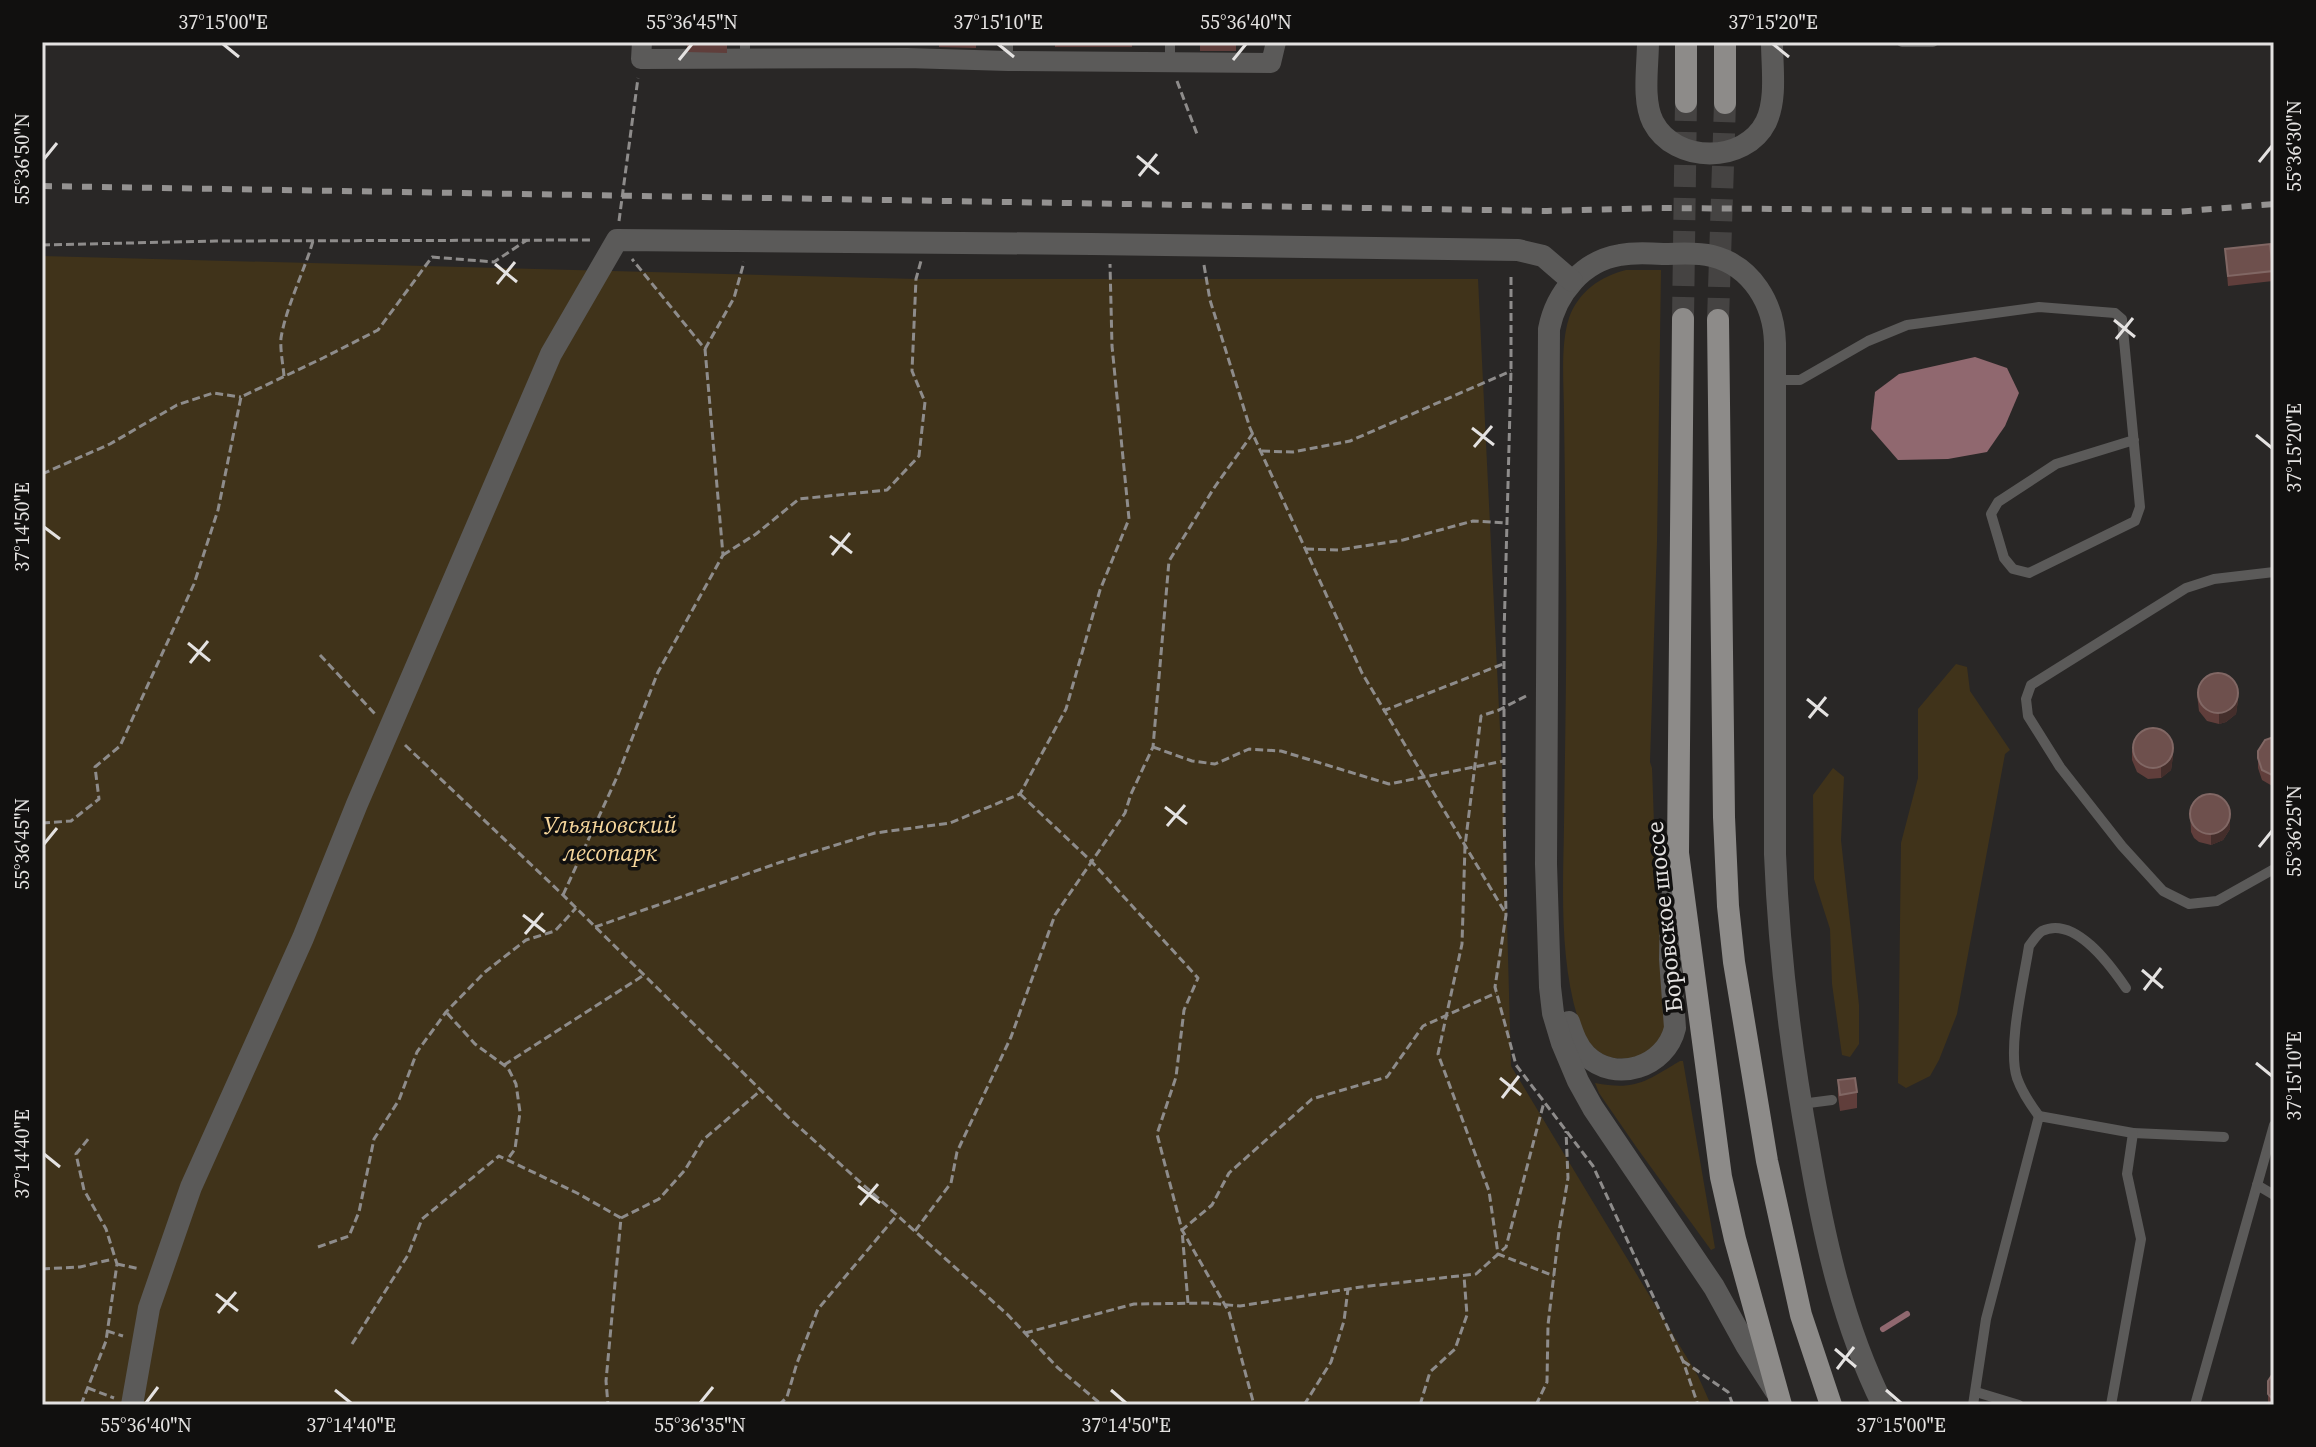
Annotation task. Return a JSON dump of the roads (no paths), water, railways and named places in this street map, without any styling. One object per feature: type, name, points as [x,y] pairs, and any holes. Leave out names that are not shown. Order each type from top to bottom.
[{"type":"main road","points":[[1686,42],[1686,102]]},
{"type":"main road","points":[[1725,42],[1725,103]]},
{"type":"main road","name":"Боровское шоссе","points":[[1683,319],[1678,853],[1721,1177],[1779,1400]]},
{"type":"main road","points":[[1718,320],[1724,817],[1729,918],[1767,1161],[1801,1315],[1831,1405]]},
{"type":"street","points":[[641,50],[907,54],[1170,52],[1271,63],[1276,42]]},
{"type":"street","points":[[1648,42],[1648,98],[1654,122],[1674,144],[1689,151],[1706,153],[1741,147],[1762,129],[1770,113],[1772,42]]},
{"type":"street","points":[[124,1402],[149,1308],[191,1187],[303,938],[389,729],[551,354],[617,240],[1530,251],[1543,256],[1572,281]]},
{"type":"street","points":[[1779,1400],[1714,1287],[1604,1127],[1578,1081],[1553,1013],[1546,864],[1549,341],[1552,315],[1572,281],[1594,264],[1618,255],[1702,254],[1726,261],[1756,285],[1767,305],[1774,328],[1778,922],[1801,1104],[1830,1254],[1854,1338],[1883,1405]]},
{"type":"street","points":[[1549,959],[1576,1041],[1589,1058],[1605,1067],[1628,1070],[1645,1065],[1658,1056],[1669,1044],[1675,1028],[1670,959],[1671,909],[1678,853]]},
{"type":"lane","points":[[1902,42],[1933,42]]},
{"type":"lane","points":[[1775,380],[1800,380],[1868,341],[1907,325],[2039,307],[2115,313],[2122,319],[2134,440],[2140,507],[2135,521],[2029,573],[2013,569],[2004,558],[1991,514],[1998,502],[2056,464],[2134,440]]},
{"type":"lane","points":[[2274,572],[2214,579],[2186,588],[2031,685],[2026,699],[2028,716],[2060,767],[2122,846],[2163,891],[2189,904],[2217,901],[2274,869]]},
{"type":"lane","points":[[2126,988],[2106,958],[2075,934],[2055,928],[2039,932],[2029,946],[2013,1053],[2017,1077],[2027,1100],[2039,1116],[2133,1133],[2224,1137]]},
{"type":"lane","points":[[1801,1104],[1832,1100]]},
{"type":"lane","points":[[1973,1405],[1986,1319],[2039,1116]]},
{"type":"lane","points":[[2195,1405],[2274,1125]]},
{"type":"lane","points":[[2111,1405],[2141,1239],[2127,1174],[2133,1133]]},
{"type":"lane","points":[[2257,1185],[2274,1195]]},
{"type":"lane","points":[[1976,1392],[2019,1405]]},
{"type":"waterway","points":[[1883,1329],[1907,1314]]},
{"type":"tunnel","points":[[1683,319],[1686,102]]},
{"type":"tunnel","points":[[1718,320],[1725,103]]},
{"type":"railway","points":[[42,186],[1547,211],[1658,208],[2175,212],[2274,204]]},
{"type":"park label","name":"Ульяновский лесопарк","points":[[610,838]]}]
